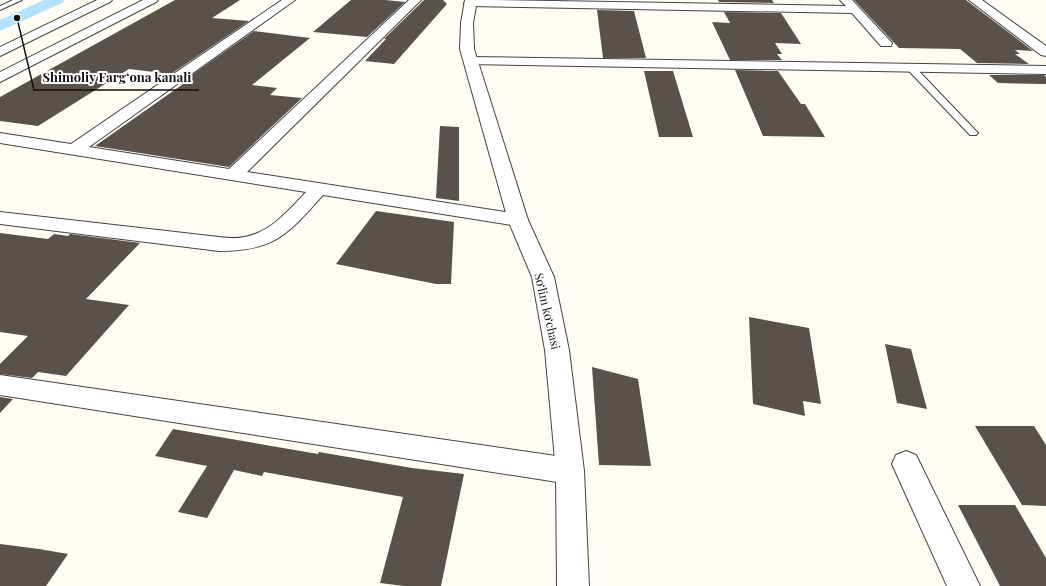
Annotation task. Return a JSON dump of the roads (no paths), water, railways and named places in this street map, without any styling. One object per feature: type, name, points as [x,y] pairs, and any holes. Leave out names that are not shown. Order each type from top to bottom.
[{"type":"street","points":[[0,52],[106,0]]},
{"type":"street","points":[[0,78],[152,0]]},
{"type":"street","points":[[74,150],[289,0]]},
{"type":"street","points":[[234,175],[415,0]]},
{"type":"street","points":[[846,0],[886,43]]},
{"type":"street","points":[[975,0],[1046,52]]},
{"type":"street","points":[[470,2],[856,10]]},
{"type":"street","name":"Soʻlim koʻchasi","points":[[470,2],[467,23],[467,49],[518,220],[543,277],[558,350],[570,471],[573,586]]},
{"type":"street","points":[[471,61],[1046,70]]},
{"type":"street","points":[[0,138],[518,220]]},
{"type":"street","points":[[0,218],[219,244],[243,244],[257,241],[283,228],[319,188]]},
{"type":"street","points":[[0,384],[570,471]]},
{"type":"street","points":[[906,464],[964,586]]},
{"type":"lane","points":[[0,8],[19,0]]},
{"type":"lane","points":[[911,68],[973,133]]},
{"type":"waterway","points":[[0,26],[57,0]]},
{"type":"place","name":"Shimoliy Fargʻona kanali","points":[[17,18]]}]
